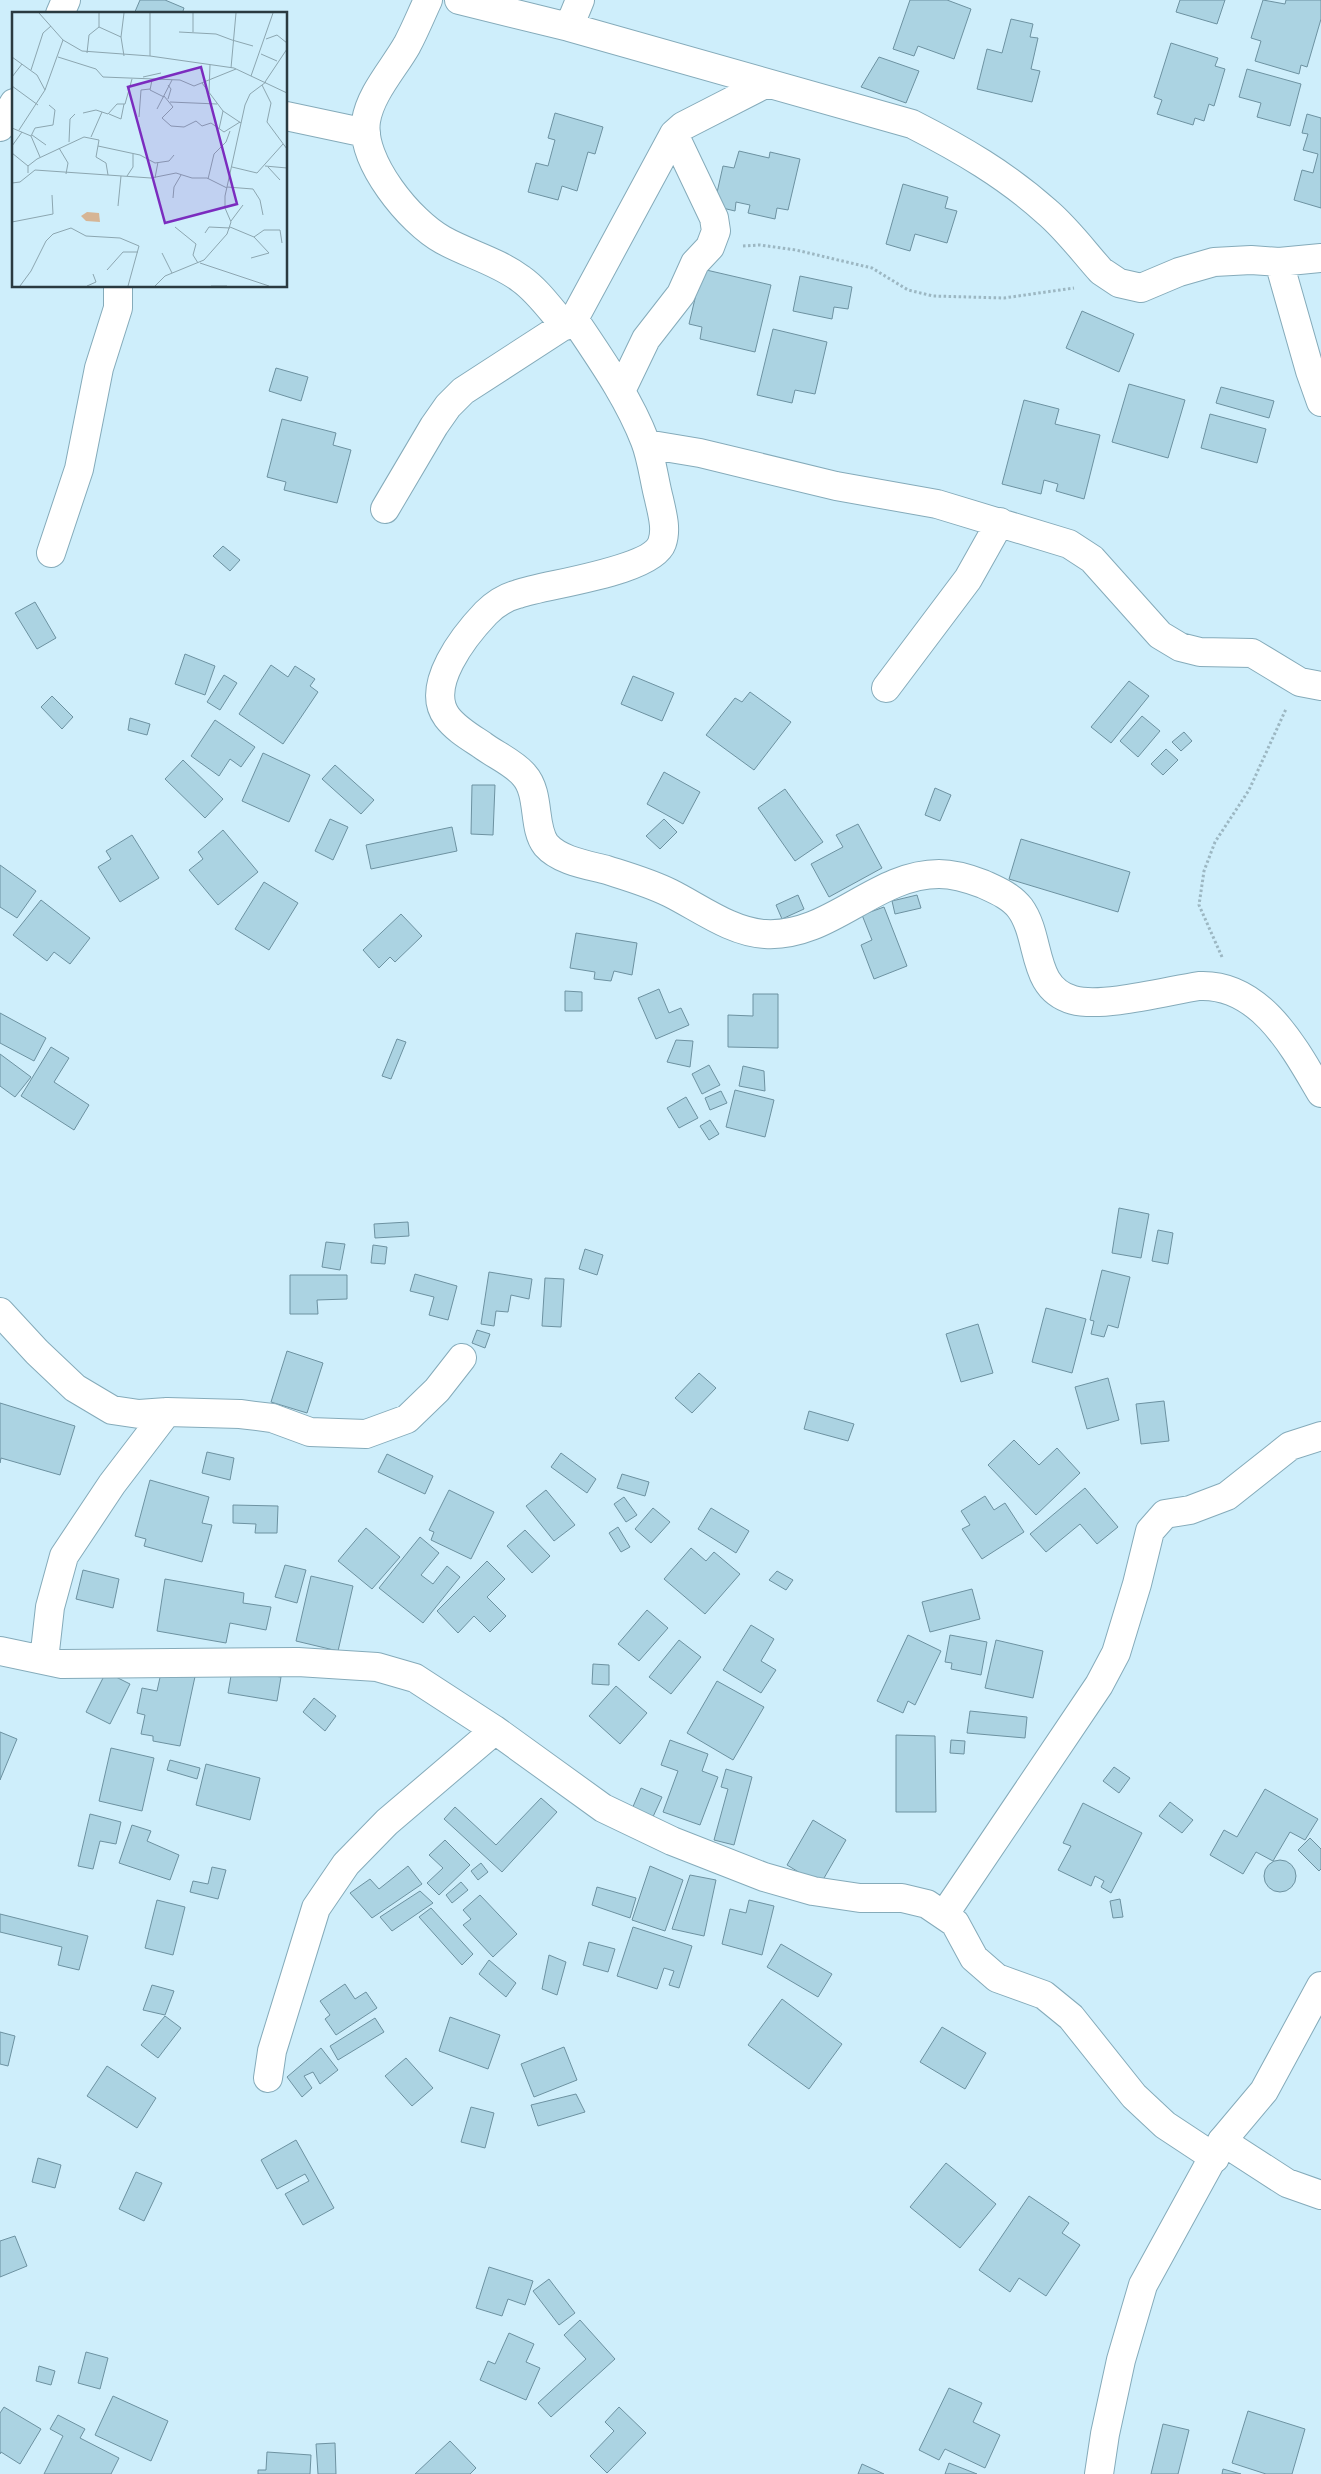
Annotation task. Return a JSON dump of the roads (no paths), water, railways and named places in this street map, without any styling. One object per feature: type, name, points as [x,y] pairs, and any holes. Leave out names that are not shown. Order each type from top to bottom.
[{"type":"street","points":[[61,12],[66,0]]},
{"type":"street","points":[[428,0],[407,44],[375,97],[366,120],[366,144],[378,169],[400,202],[423,226],[443,240],[501,266],[522,280],[569,322],[621,390],[646,444],[664,526],[664,536],[659,550],[642,561],[577,581],[518,594],[500,602],[486,613],[459,646],[449,663],[440,690],[440,701],[448,718],[462,731],[518,768],[527,778],[533,788],[542,839],[548,846],[570,860],[658,888],[732,925],[750,932],[767,934],[794,931],[826,920],[880,889],[910,879],[940,874],[973,880],[999,891],[1019,907],[1028,924],[1046,981],[1056,991],[1072,1000],[1107,1001],[1211,985],[1244,996],[1265,1012],[1300,1058],[1321,1093]]},
{"type":"street","points":[[459,0],[568,27],[912,124],[965,152],[1011,182],[1049,213],[1101,272],[1119,284],[1141,288],[1179,272],[1214,262],[1251,260],[1279,262],[1321,258]]},
{"type":"street","points":[[568,27],[580,0]]},
{"type":"street","points":[[384,509],[448,406],[463,391],[569,322],[674,134],[683,126],[767,83]]},
{"type":"street","points":[[0,127],[12,106]]},
{"type":"street","points":[[288,116],[366,133]]},
{"type":"street","points":[[621,390],[646,339],[681,294],[695,263],[710,247],[716,231],[714,218],[674,134]]},
{"type":"street","points":[[1279,262],[1310,372],[1321,402]]},
{"type":"street","points":[[51,553],[79,469],[99,368],[118,308],[118,288]]},
{"type":"street","points":[[646,444],[700,453],[836,486],[937,504],[1069,544],[1092,559],[1160,636],[1180,648],[1200,652],[1252,653],[1310,684]]},
{"type":"street","points":[[886,688],[968,579],[1000,522]]},
{"type":"street","points":[[0,1312],[36,1352],[82,1392],[112,1410],[139,1414],[167,1412],[240,1414],[272,1418],[310,1432],[366,1434],[407,1419],[437,1390],[462,1358]]},
{"type":"street","points":[[44,1660],[50,1607],[64,1556],[126,1464],[167,1412]]},
{"type":"street","points":[[944,1915],[1099,1685],[1116,1653],[1137,1584],[1150,1531],[1165,1514],[1190,1510],[1227,1496],[1290,1446],[1321,1436]]},
{"type":"street","points":[[0,1651],[62,1664],[298,1662],[377,1666],[415,1678],[495,1730],[603,1808],[672,1841],[764,1877],[814,1891],[860,1898],[902,1898],[927,1904],[955,1922],[974,1958],[996,1978],[1044,1995],[1072,2017],[1134,2096],[1164,2125],[1287,2183],[1321,2195]]},
{"type":"street","points":[[268,2078],[272,2051],[316,1908],[346,1864],[387,1822],[495,1730]]},
{"type":"street","points":[[1099,2474],[1104,2434],[1121,2360],[1143,2285],[1218,2150],[1264,2091],[1321,1986]]}]
